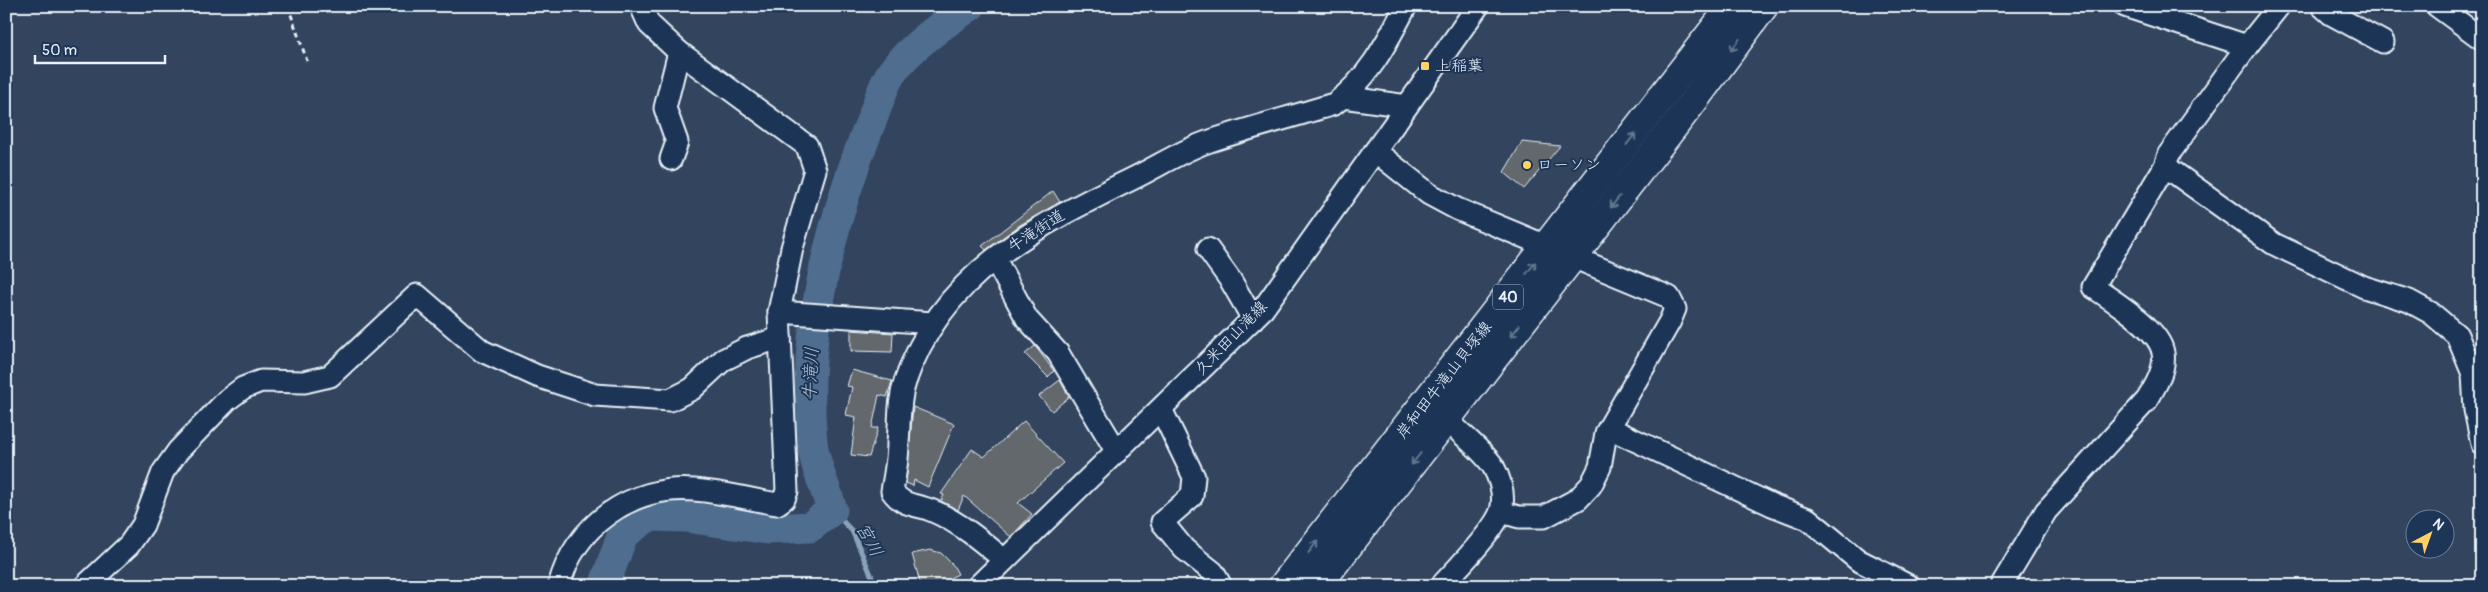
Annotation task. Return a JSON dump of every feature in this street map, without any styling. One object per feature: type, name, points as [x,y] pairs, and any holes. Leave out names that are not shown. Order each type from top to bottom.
[{"type":"main road","name":"岸和田牛滝山貝塚線","points":[[1282,586],[1549,245],[1732,6]]},
{"type":"main road","name":"岸和田牛滝山貝塚線","points":[[1317,586],[1764,6]]},
{"type":"street","points":[[559,586],[568,559],[583,536],[601,518],[622,504],[647,494],[693,490],[777,504],[784,499],[786,491],[779,312],[792,248],[815,170],[812,155],[808,146],[679,52],[649,24],[641,6]]},
{"type":"street","name":"牛滝街道","points":[[1004,560],[982,541],[953,522],[932,510],[898,499],[892,491],[898,457],[899,403],[912,365],[933,323],[945,306],[964,285],[995,259],[1022,238],[1056,216],[1205,143],[1334,104],[1365,74],[1384,48],[1406,6]]},
{"type":"street","name":"久米田山滝線","points":[[987,583],[1004,560],[1262,309],[1478,6]]},
{"type":"street","points":[[2124,6],[2247,46]]},
{"type":"street","points":[[2000,586],[2046,511],[2147,400],[2159,380],[2164,352],[2150,329],[2093,287],[2165,166],[2168,154],[2247,46],[2279,6]]},
{"type":"street","points":[[2322,6],[2331,14],[2383,42]]},
{"type":"street","points":[[2437,6],[2482,39]]},
{"type":"street","points":[[671,159],[677,142],[665,108],[679,52]]},
{"type":"street","points":[[1343,97],[1407,106]]},
{"type":"street","points":[[1375,151],[1429,194],[1457,209],[1549,245],[1670,297],[1675,309],[1609,428],[1600,467],[1591,485],[1578,499],[1544,517],[1519,517],[1500,512]]},
{"type":"street","points":[[2165,166],[2274,244],[2364,287],[2409,301],[2431,313],[2457,335],[2473,374],[2475,410],[2482,444]]},
{"type":"street","points":[[1208,249],[1231,281],[1253,319]]},
{"type":"street","points":[[995,259],[1027,319],[1058,353],[1117,452]]},
{"type":"street","points":[[85,586],[129,545],[143,524],[163,472],[178,451],[227,400],[243,388],[261,381],[304,382],[330,376],[417,295],[482,351],[536,376],[595,395],[670,400],[692,389],[723,360],[746,348],[780,338]]},
{"type":"street","points":[[779,312],[933,323]]},
{"type":"street","points":[[1161,409],[1194,477],[1192,496],[1162,522],[1184,550],[1212,572],[1222,586]]},
{"type":"street","points":[[1441,586],[1489,530],[1500,512],[1502,487],[1492,466],[1446,420]]},
{"type":"street","points":[[1609,428],[1772,506],[1808,519],[1858,560],[1909,586]]},
{"type":"path","points":[[288,6],[307,61]]},
{"type":"path","points":[[6,84],[11,81]]},
{"type":"building","points":[[1522,142],[1560,146],[1524,189],[1504,172]]},
{"type":"building","points":[[1053,191],[1060,202],[1020,225],[986,250],[982,246]]},
{"type":"building","points":[[851,330],[893,333],[892,352],[851,351]]},
{"type":"building","points":[[1035,346],[1054,371],[1048,377],[1025,354]]},
{"type":"building","points":[[852,370],[892,381],[887,397],[879,395],[872,428],[878,428],[869,457],[851,455],[856,417],[846,415],[852,387],[847,386]]},
{"type":"building","points":[[1060,380],[1069,397],[1052,411],[1039,396]]},
{"type":"building","points":[[913,407],[954,424],[928,487],[914,480],[913,486],[906,483]]},
{"type":"building","points":[[1024,421],[1063,463],[1018,503],[1032,514],[1011,537],[964,496],[958,510],[941,501],[944,495],[941,494],[972,449],[984,457]]},
{"type":"building","points":[[930,550],[941,553],[953,565],[958,574],[950,578],[952,586],[921,586],[912,554]]},
{"type":"waterway","name":"牛滝川","points":[[604,586],[623,534],[649,516],[686,517],[768,529],[810,527],[832,510],[813,450],[810,401],[815,321],[822,280],[832,240],[856,161],[888,78],[899,63],[918,45],[970,6]]},
{"type":"waterway","name":"宮川","points":[[832,510],[852,531],[876,586]]},
{"type":"place","name":"上稲葉","points":[[1425,66]]},
{"type":"place","name":"ローソン","points":[[1527,165]]}]
